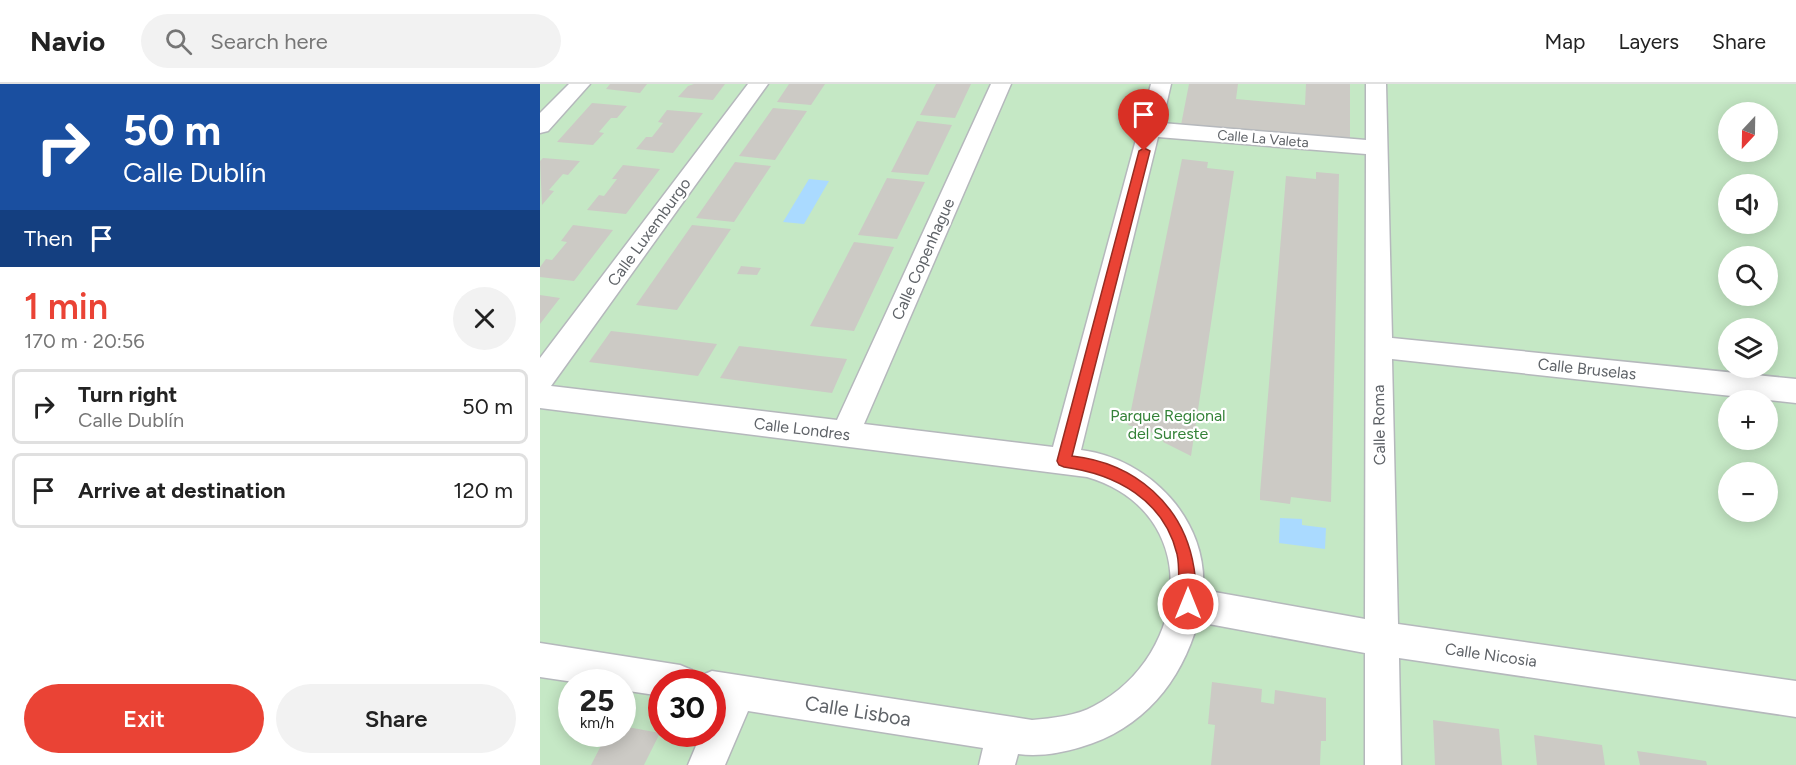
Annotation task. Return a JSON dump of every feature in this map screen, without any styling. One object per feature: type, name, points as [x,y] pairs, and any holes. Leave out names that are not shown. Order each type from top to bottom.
[{"type":"street","points":[[540,126],[580,84]]},
{"type":"street","name":"Calle Luxemburgo","points":[[540,380],[758,84]]},
{"type":"street","name":"Calle Copenhague","points":[[845,434],[1001,84]]},
{"type":"street","points":[[1064,461],[1161,84]]},
{"type":"street","name":"Calle Roma","points":[[1376,84],[1383,765]]},
{"type":"street","name":"Calle La Valeta","points":[[1150,129],[1376,148]]},
{"type":"street","name":"Calle Bruselas","points":[[1378,347],[1796,391]]},
{"type":"street","name":"Calle Londres","points":[[540,396],[1064,461],[1109,470],[1148,494],[1164,512],[1176,531],[1185,554],[1188,604]]},
{"type":"street","name":"Calle Nicosia","points":[[1188,604],[1382,639],[1796,699]]},
{"type":"street","name":"Calle Lisboa","points":[[726,690],[1001,750],[1032,738],[1061,735],[1089,727],[1115,715],[1138,698],[1157,677],[1172,653],[1182,629],[1188,604]]},
{"type":"street","points":[[540,660],[648,677]]},
{"type":"street","points":[[706,765],[711,747]]},
{"type":"green space","name":"Parque Regional del Sureste","points":[[540,84],[1796,84],[1796,765],[540,765]]},
{"type":"water","points":[[809,179],[829,181],[804,224],[783,222]]},
{"type":"water","points":[[1280,518],[1302,519],[1302,525],[1326,528],[1325,549],[1279,543]]},
{"type":"building","points":[[610,84],[647,84],[640,93],[606,89]]},
{"type":"building","points":[[725,84],[713,100],[678,97],[688,86]]},
{"type":"building","points":[[789,84],[825,84],[811,105],[777,102]]},
{"type":"building","points":[[936,84],[971,84],[955,118],[920,115]]},
{"type":"building","points":[[1189,84],[1238,84],[1236,99],[1305,105],[1306,84],[1350,84],[1350,139],[1181,125]]},
{"type":"building","points":[[592,103],[627,106],[617,118],[611,118],[599,132],[604,133],[593,145],[557,142]]},
{"type":"building","points":[[773,108],[807,111],[775,160],[739,156]]},
{"type":"building","points":[[667,110],[703,113],[673,153],[636,149],[646,137],[652,137],[663,123],[658,122]]},
{"type":"building","points":[[917,121],[952,125],[928,175],[891,172]]},
{"type":"building","points":[[543,158],[580,161],[568,175],[563,174],[549,190],[554,191],[542,205],[540,161]]},
{"type":"building","points":[[1182,159],[1208,162],[1207,168],[1234,171],[1191,456],[1163,442],[1165,429],[1158,429],[1156,434],[1128,425]]},
{"type":"building","points":[[735,162],[771,166],[734,222],[696,218]]},
{"type":"building","points":[[623,165],[660,169],[626,214],[587,210],[599,195],[604,196],[617,179],[612,179]]},
{"type":"building","points":[[1316,172],[1339,174],[1331,502],[1291,497],[1290,504],[1260,500],[1260,493],[1286,176],[1316,179]]},
{"type":"building","points":[[887,178],[925,182],[897,239],[858,235]]},
{"type":"building","points":[[573,225],[613,230],[574,281],[540,277],[540,267],[546,259],[552,260],[567,242],[561,241]]},
{"type":"building","points":[[692,225],[731,229],[677,310],[636,305]]},
{"type":"building","points":[[854,242],[894,247],[854,331],[810,326]]},
{"type":"building","points":[[741,266],[761,268],[757,275],[737,274]]},
{"type":"building","points":[[540,295],[560,298],[540,324]]},
{"type":"building","points":[[611,331],[717,344],[698,376],[589,362]]},
{"type":"building","points":[[739,346],[847,359],[832,393],[720,378]]},
{"type":"building","points":[[1212,682],[1262,689],[1261,702],[1274,704],[1275,690],[1326,698],[1326,741],[1321,741],[1320,765],[1211,765],[1215,725],[1208,724]]},
{"type":"building","points":[[1433,720],[1499,729],[1502,765],[1435,765]]},
{"type":"building","points":[[636,729],[648,731],[648,747],[653,747],[644,765],[591,765],[600,747],[636,747]]},
{"type":"building","points":[[1534,735],[1602,745],[1605,765],[1537,765]]},
{"type":"building","points":[[1637,751],[1706,761],[1707,765],[1640,765]]},
{"type":"route","points":[[1144,151],[1064,461],[1109,470],[1148,494],[1164,512],[1176,531],[1185,554],[1188,604]]}]
